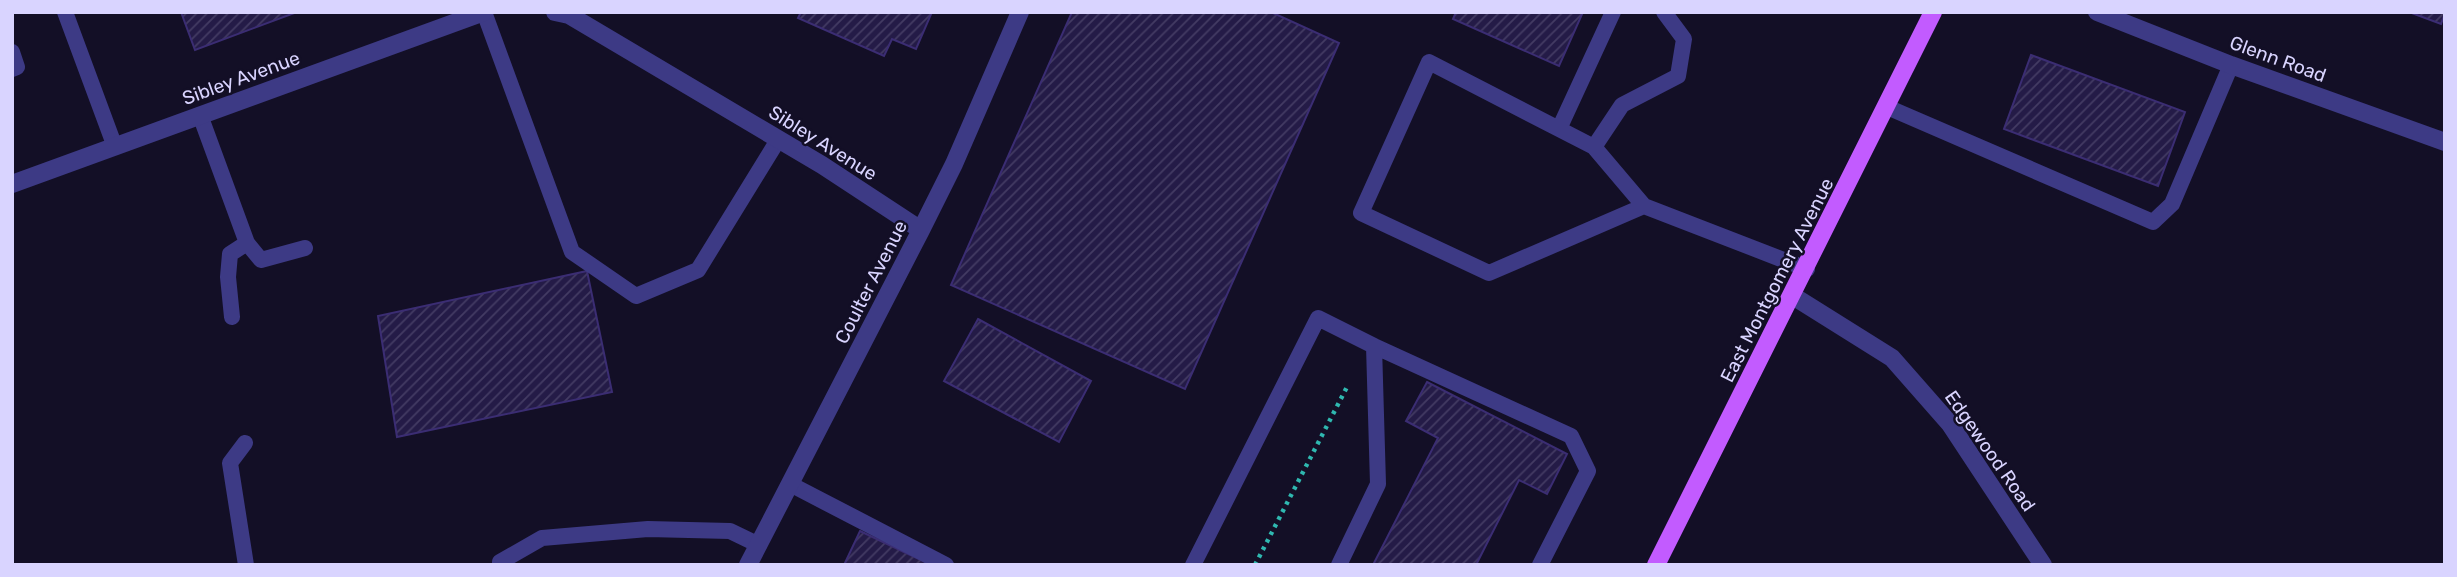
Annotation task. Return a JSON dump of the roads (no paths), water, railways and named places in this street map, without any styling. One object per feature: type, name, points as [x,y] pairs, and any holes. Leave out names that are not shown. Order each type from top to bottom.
[{"type":"main road","name":"East Montgomery Avenue","points":[[1658,564],[1933,12]]},
{"type":"street","name":"Sibley Avenue","points":[[12,184],[484,12]]},
{"type":"street","name":"Sibley Avenue","points":[[555,12],[569,15],[778,140],[921,230]]},
{"type":"street","name":"Coulter Avenue","points":[[748,565],[954,164],[1020,12]]},
{"type":"street","name":"Glenn Road","points":[[2097,12],[2231,65],[2445,142]]},
{"type":"street","name":"Edgewood Road","points":[[1793,296],[1892,358],[1950,424],[2043,565]]},
{"type":"lane","points":[[65,12],[115,147]]},
{"type":"lane","points":[[484,12],[572,252],[636,296],[698,270],[778,140]]},
{"type":"lane","points":[[1559,129],[1613,12]]},
{"type":"lane","points":[[1594,146],[1622,105],[1678,76],[1684,39],[1664,12]]},
{"type":"lane","points":[[12,52],[17,67],[12,69]]},
{"type":"lane","points":[[1644,206],[1489,273],[1361,213],[1429,62],[1594,146],[1644,206],[1807,269]]},
{"type":"lane","points":[[1886,107],[2153,222],[2172,204],[2231,65]]},
{"type":"lane","points":[[200,115],[247,243],[261,260],[305,248]]},
{"type":"lane","points":[[232,317],[228,277],[230,254],[247,243]]},
{"type":"lane","points":[[1193,565],[1318,318],[1571,436],[1588,471],[1540,565]]},
{"type":"lane","points":[[1339,565],[1378,484],[1371,343]]},
{"type":"lane","points":[[246,443],[230,463],[246,565]]},
{"type":"lane","points":[[790,484],[946,565]]},
{"type":"lane","points":[[500,563],[542,538],[648,529],[730,531],[759,545]]}]
